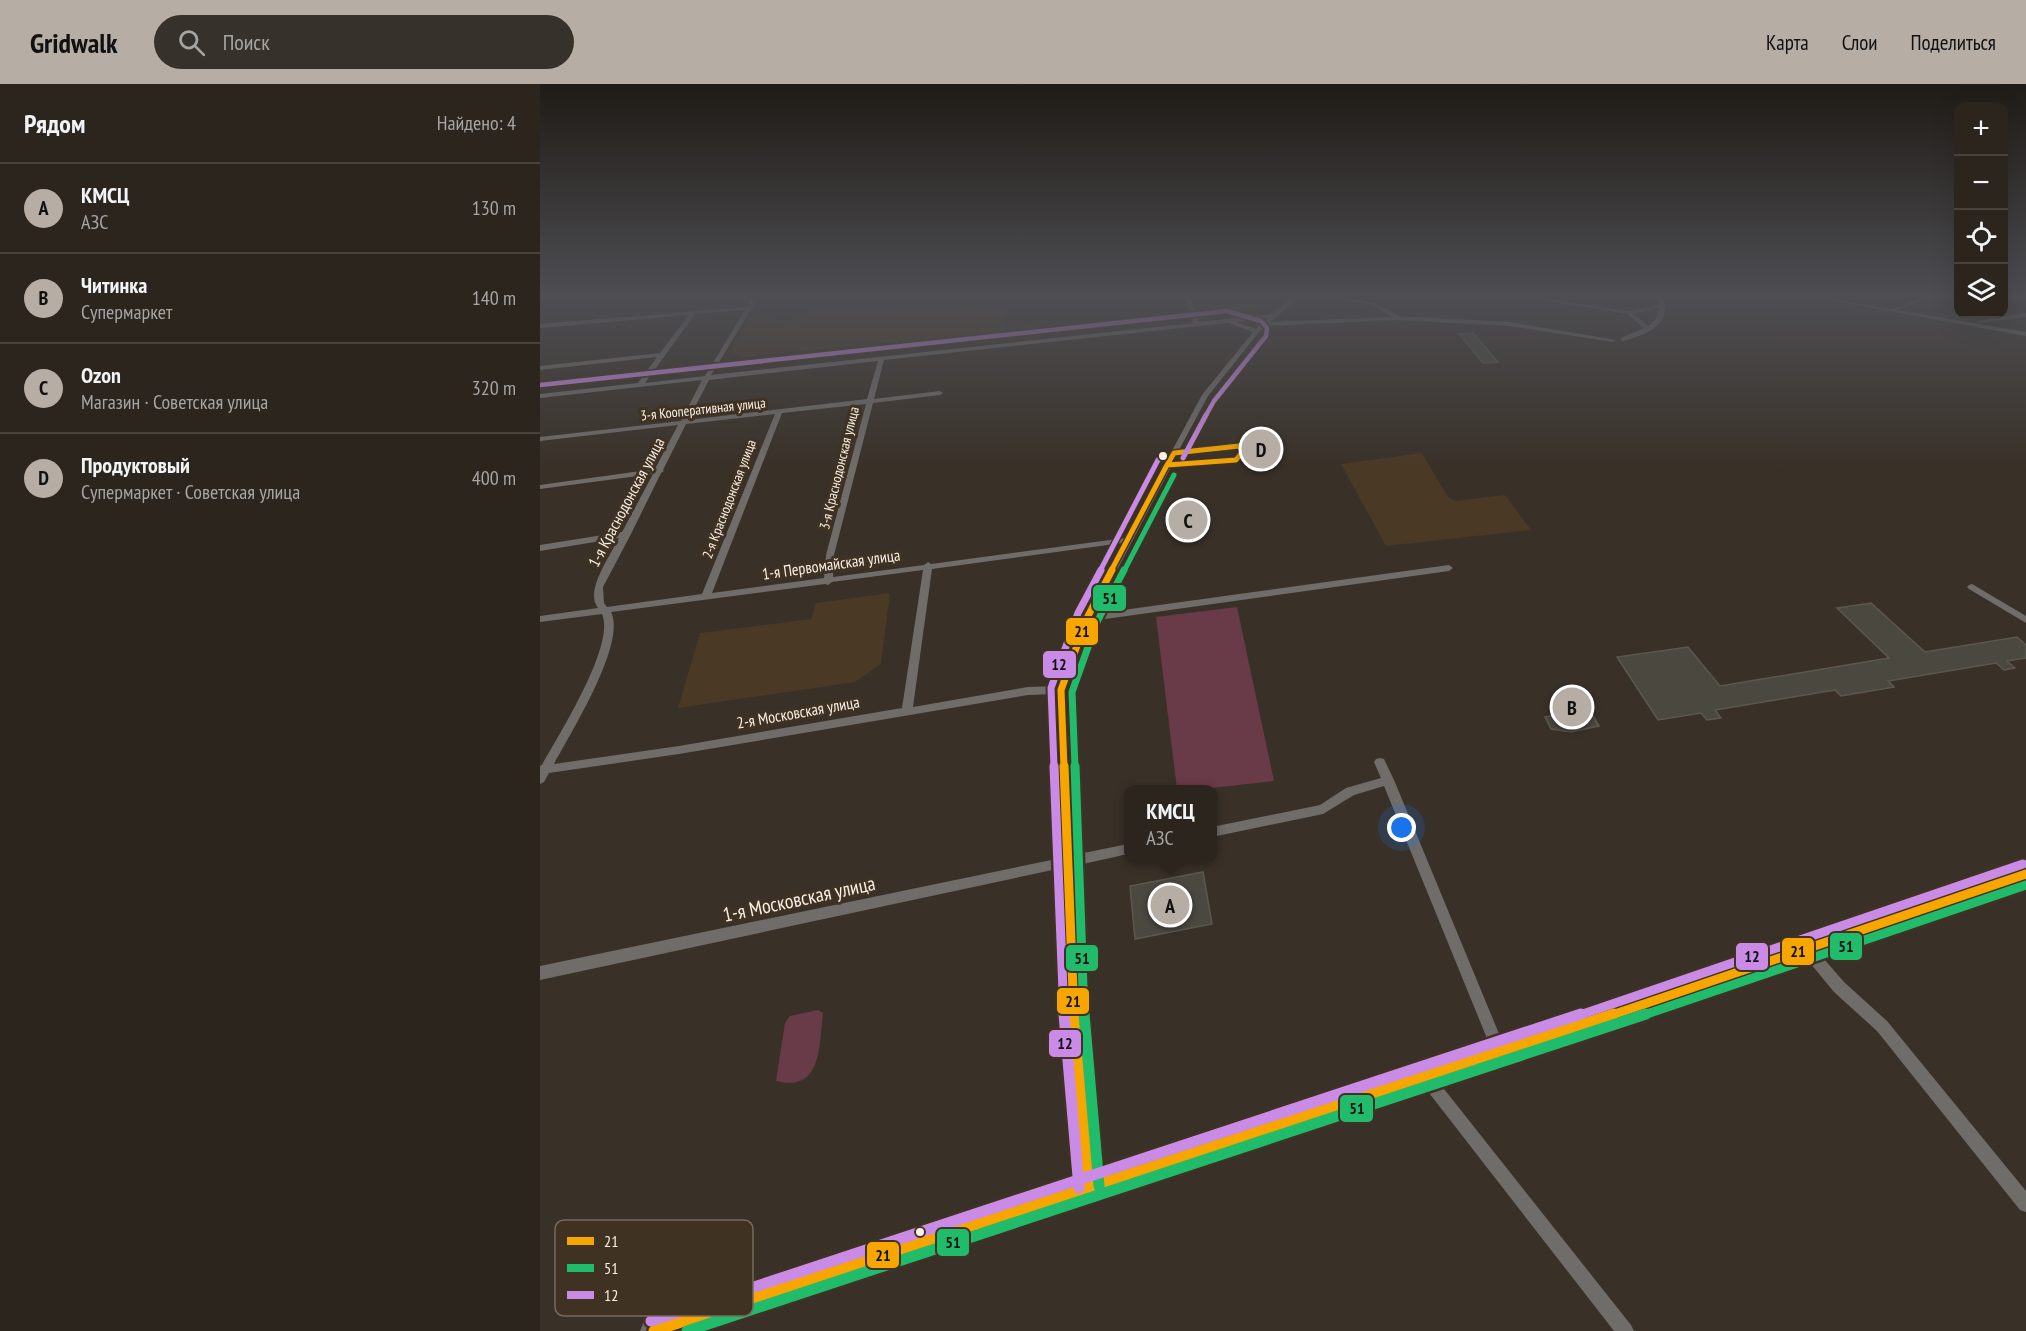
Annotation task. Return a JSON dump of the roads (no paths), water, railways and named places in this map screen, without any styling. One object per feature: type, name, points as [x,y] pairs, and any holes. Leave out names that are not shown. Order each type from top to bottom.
[{"type":"main road","points":[[753,1298],[1424,1076],[1500,1053],[2026,874]]},
{"type":"main road","points":[[654,1331],[699,1316]]},
{"type":"street","name":"1-я Краснодонская улица","points":[[542,773],[584,697],[607,643],[610,626],[607,611],[599,604],[598,587],[706,379],[722,353]]},
{"type":"street","points":[[540,396],[942,353]]},
{"type":"street","points":[[1089,1187],[1074,1046],[1061,690],[1087,618],[1127,540],[1205,395],[1238,353]]},
{"type":"street","points":[[640,385],[660,355]]},
{"type":"street","points":[[540,368],[660,355]]},
{"type":"street","name":"3-я Краснодонская улица","points":[[828,582],[830,555],[853,476],[880,360]]},
{"type":"street","name":"3-я Кооперативная улица","points":[[540,439],[940,393]]},
{"type":"street","name":"2-я Краснодонская улица","points":[[706,596],[779,412]]},
{"type":"street","points":[[1167,465],[1236,460],[1243,451],[1239,446],[1229,445],[1174,453]]},
{"type":"street","points":[[540,487],[660,471]]},
{"type":"street","points":[[540,548],[627,534]]},
{"type":"street","name":"1-я Первомайская улица","points":[[540,619],[1127,540]]},
{"type":"street","points":[[908,710],[928,565]]},
{"type":"street","points":[[1087,618],[1449,568]]},
{"type":"street","points":[[1972,587],[2026,620]]},
{"type":"street","name":"2-я Московская улица","points":[[542,773],[908,710],[1028,691],[1061,690]]},
{"type":"street","points":[[1380,762],[1500,1053]]},
{"type":"street","points":[[1217,831],[1323,809],[1350,790],[1388,780]]},
{"type":"street","name":"1-я Московская улица","points":[[540,973],[1124,850]]},
{"type":"street","points":[[1806,948],[1839,987],[1882,1026],[2026,1204]]},
{"type":"street","points":[[1424,1076],[1625,1331]]},
{"type":"place","name":"Продуктовый","points":[[1261,449]]},
{"type":"place","name":"Ozon","points":[[1188,520]]},
{"type":"place","name":"Читинка","points":[[1572,707]]},
{"type":"place","name":"КМСЦ","points":[[1170,905]]}]
